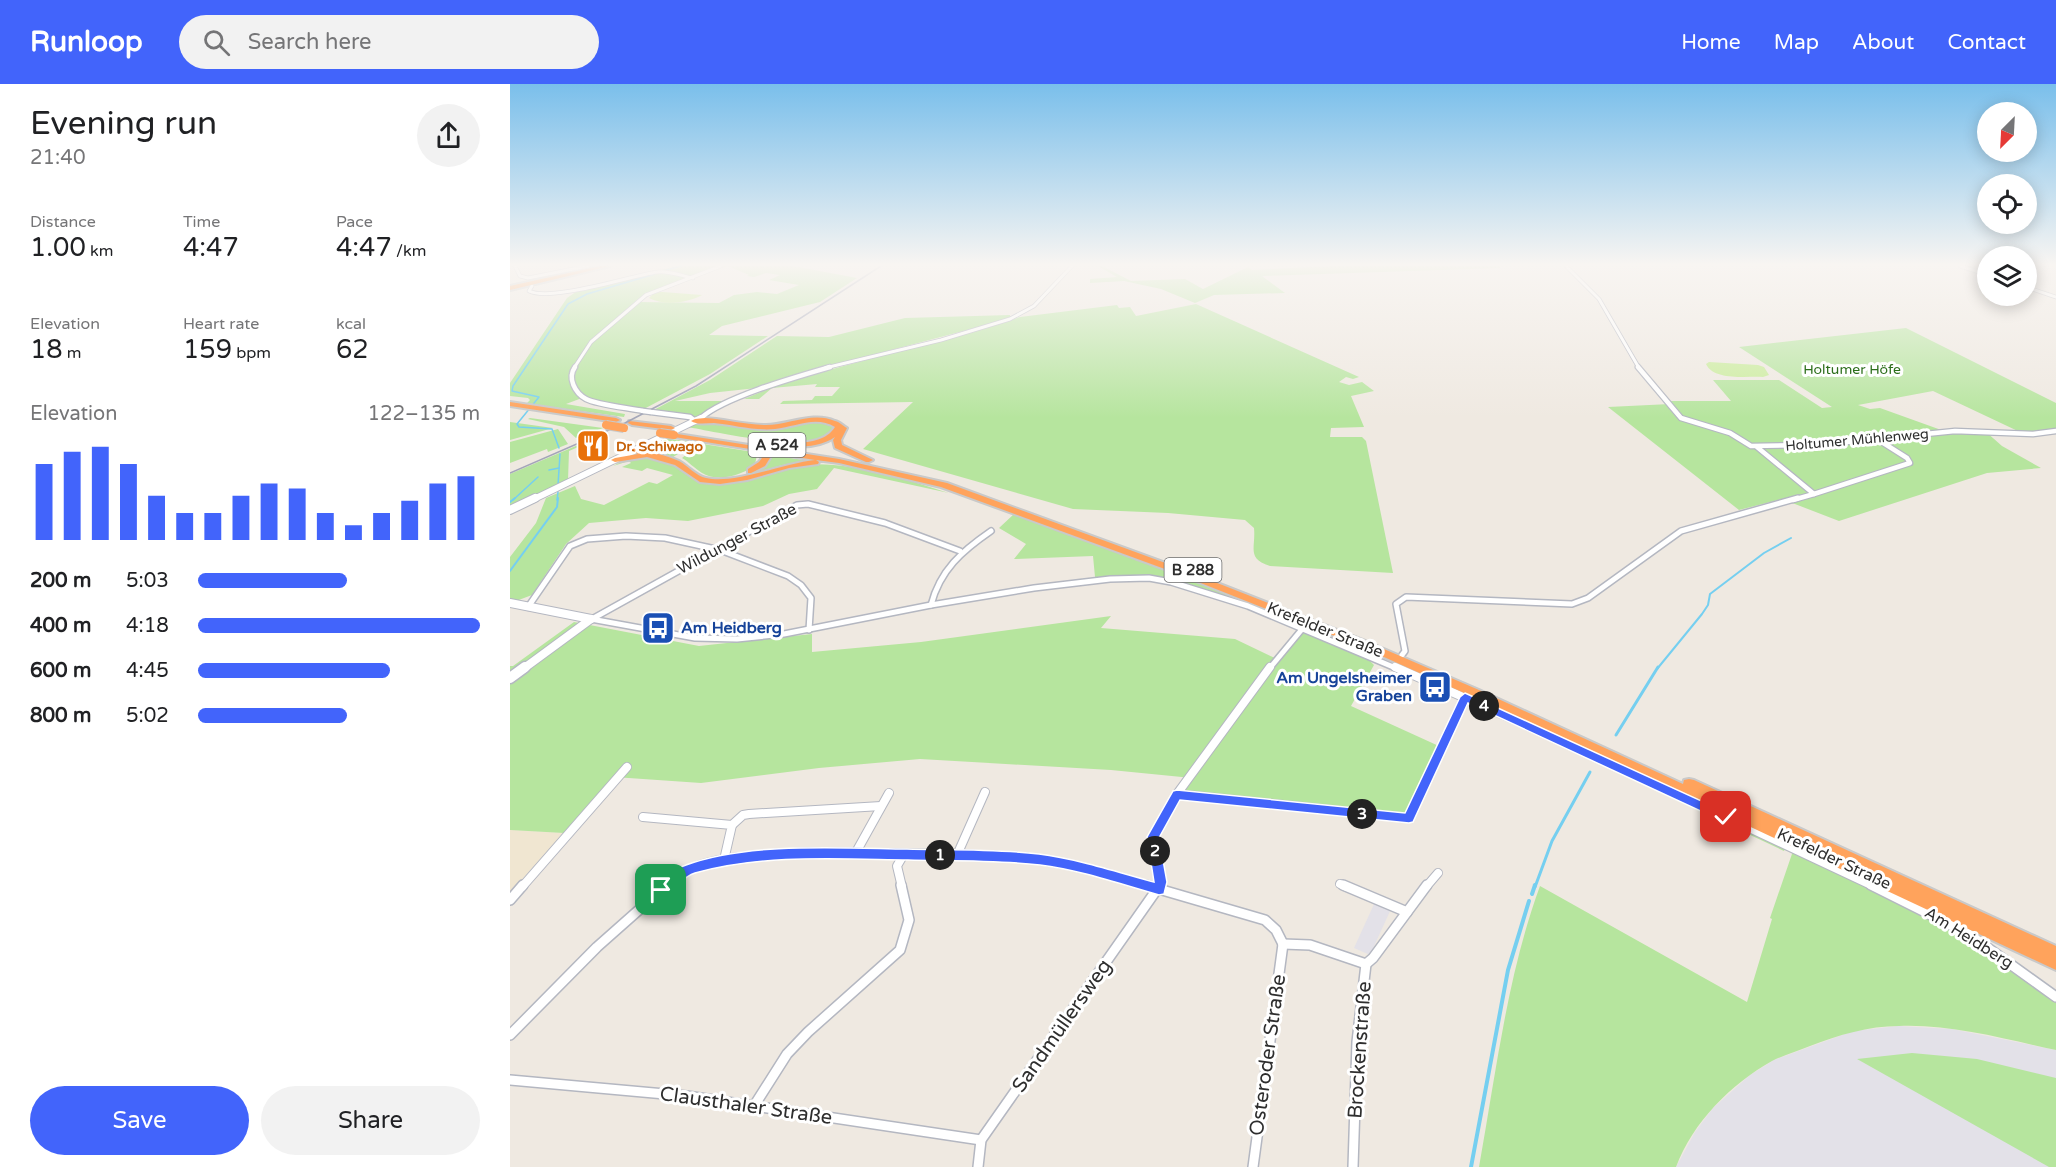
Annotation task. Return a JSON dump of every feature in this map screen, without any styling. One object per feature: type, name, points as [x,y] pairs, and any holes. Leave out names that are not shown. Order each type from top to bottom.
[{"type":"highway","name":"A 524","points":[[510,404],[529,410],[624,428],[660,433],[684,430],[868,460]]},
{"type":"highway","name":"A 524","points":[[510,410],[616,420],[734,444],[840,461]]},
{"type":"highway","points":[[698,419],[767,425],[816,418],[832,419],[843,426],[837,440],[838,446],[868,460]]},
{"type":"highway","points":[[698,419],[766,427],[822,420],[834,422],[838,426],[834,434],[812,443],[767,443]]},
{"type":"highway","points":[[638,449],[687,465],[709,478],[730,478],[743,475],[765,461],[765,456],[761,452],[734,444]]},
{"type":"highway","points":[[638,449],[683,466],[697,478],[716,481],[738,479],[795,463],[840,461]]},
{"type":"highway","points":[[615,460],[650,455]]},
{"type":"highway","name":"Krefelder Straße","points":[[868,460],[921,471],[981,490],[1238,587],[1402,655],[1672,776],[2056,954]]},
{"type":"highway","name":"Krefelder Straße","points":[[840,461],[912,476],[989,500],[1359,642],[1475,693],[2056,963]]},
{"type":"main road","points":[[510,510],[698,419]]},
{"type":"main road","name":"Am Heidberg","points":[[510,603],[591,619]]},
{"type":"main road","points":[[510,678],[591,619]]},
{"type":"street","points":[[621,317],[591,342],[572,371],[571,379],[574,387],[586,399],[698,419],[756,391],[805,373],[1015,317]]},
{"type":"street","name":"Holtumer Mühlenweg","points":[[1609,317],[1640,368],[1670,405],[1687,421],[1720,429],[1746,444],[1757,447],[1817,445],[1955,431],[2033,434],[2056,431]]},
{"type":"street","points":[[1402,655],[1405,651],[1396,604],[1399,600],[1406,597],[1572,604],[1588,598],[1681,531],[1814,494],[1910,463],[1907,458],[1877,439]]},
{"type":"street","points":[[1757,447],[1814,494]]},
{"type":"street","name":"Wildunger Straße","points":[[591,619],[786,509],[802,504],[885,523],[960,551]]},
{"type":"street","points":[[931,605],[938,579],[960,551],[991,531]]},
{"type":"street","points":[[528,607],[570,546],[576,541],[619,536],[654,536],[688,540],[718,547],[785,574],[802,586],[811,598],[809,630]]},
{"type":"street","name":"Am Heidberg","points":[[591,619],[671,635],[714,640],[758,637],[809,630],[931,605],[1034,588],[1110,579],[1149,578],[1221,597],[1303,628],[1465,697],[1922,909],[1967,933],[2056,997]]},
{"type":"street","points":[[1159,889],[1161,882],[1153,837],[1177,794],[1272,665],[1303,628]]},
{"type":"street","points":[[1177,794],[1409,818],[1465,697]]},
{"type":"street","points":[[510,900],[627,767]]},
{"type":"street","points":[[957,855],[985,792]]},
{"type":"street","points":[[855,854],[889,793]]},
{"type":"street","points":[[724,860],[732,825],[743,815],[881,806]]},
{"type":"street","points":[[643,817],[732,825]]},
{"type":"street","points":[[754,1106],[787,1054],[808,1032],[900,950],[907,937],[911,915],[897,872],[897,866],[904,854]]},
{"type":"street","points":[[510,1035],[597,947],[677,876],[696,866],[724,860],[783,855],[957,855],[1041,860],[1092,870],[1265,920],[1276,930],[1283,944],[1310,945],[1366,964]]},
{"type":"street","name":"Brockenstraße","points":[[1353,1167],[1357,1042],[1366,964],[1438,873]]},
{"type":"street","points":[[1340,884],[1407,912]]},
{"type":"street","name":"Sandmüllersweg","points":[[978,1167],[981,1140],[1159,889]]},
{"type":"street","name":"Osteroder Straße","points":[[1253,1167],[1283,944]]},
{"type":"street","name":"Clausthaler Straße","points":[[510,1080],[570,1082],[754,1106],[981,1140]]},
{"type":"shaded area","points":[[510,830],[564,833],[510,893]]},
{"type":"shaded area","points":[[1375,902],[1391,909],[1370,955],[1354,948]]},
{"type":"shaded area","points":[[1898,1026],[1952,1029],[2056,1050],[2056,1167],[1676,1167],[1695,1132],[1713,1108],[1750,1075],[1774,1060],[1853,1031]]},
{"type":"green space","points":[[555,317],[761,317],[722,326],[709,335],[768,336],[710,374],[642,410],[582,398],[566,404],[625,414],[624,417],[527,403],[530,400],[528,398],[510,396],[510,383]]},
{"type":"green space","points":[[1010,317],[757,388],[710,393],[675,401],[729,401],[695,417],[650,412],[710,380],[777,336],[829,337],[905,318]]},
{"type":"green space","points":[[1020,317],[1224,317],[1359,377],[1353,379],[1346,377],[1339,382],[1349,385],[1362,382],[1374,391],[1351,396],[1364,427],[1331,428],[1330,437],[1362,437],[1366,441],[1393,573],[1270,566],[1255,556],[1254,528],[1245,520],[1168,513],[1073,509],[863,449],[913,402],[780,404],[783,401],[812,400],[815,396],[832,396],[840,387],[815,387],[817,384],[772,388],[759,399],[744,399],[788,381]]},
{"type":"green space","name":"Holtumer Höfe","points":[[1906,328],[2056,403],[2056,429],[2022,433],[1933,391],[1858,405],[1870,409],[1880,408],[1944,431],[1985,431],[2002,446],[2041,468],[1987,473],[1839,521],[1782,499],[1739,510],[1608,407],[1670,404],[1668,401],[1731,401],[1713,380],[1779,380],[1822,408],[1832,407],[1739,347]]},
{"type":"green space","points":[[1709,362],[1758,365],[1764,367],[1769,375],[1740,377],[1723,375],[1710,369],[1706,364]]},
{"type":"green space","points":[[528,419],[603,428],[576,438],[564,427]]},
{"type":"green space","points":[[825,421],[836,425],[828,435],[812,440],[792,442],[743,437],[687,427],[702,422],[766,428]]},
{"type":"green space","points":[[510,422],[553,428],[510,440]]},
{"type":"green space","points":[[558,429],[568,444],[510,463],[510,442]]},
{"type":"green space","points":[[606,435],[569,451],[568,480],[510,507],[510,474]]},
{"type":"green space","points":[[665,438],[747,451],[757,455],[755,464],[757,464],[730,476],[708,476],[682,458],[694,448],[675,445],[663,449],[678,454],[673,457],[652,449],[653,445]]},
{"type":"green space","points":[[767,453],[810,461],[783,465],[747,475],[769,461]]},
{"type":"green space","points":[[645,456],[676,465],[696,480],[703,482],[727,483],[789,467],[819,464],[876,472],[949,493],[834,468],[817,489],[789,494],[763,506],[688,521],[646,518],[589,523],[566,544],[532,595],[516,601],[510,600],[510,557],[536,523],[546,498],[575,486],[581,499],[604,505],[649,482],[657,484],[673,475],[647,468],[642,471],[622,467],[631,463],[629,461],[613,466],[625,460]]},
{"type":"green space","points":[[1014,514],[1233,596],[1231,598],[1140,577],[1095,577],[1093,556],[1014,559],[1026,544],[999,528]]},
{"type":"green space","points":[[1111,616],[1101,628],[1235,639],[1279,660],[1305,632],[1368,659],[1374,665],[1351,706],[1441,747],[1412,807],[1404,813],[1180,796],[1192,778],[1111,770],[920,759],[819,768],[701,783],[614,777],[564,833],[510,830],[510,666],[574,622],[699,646],[812,634],[812,652],[921,642]]},
{"type":"green space","points":[[1599,760],[1785,848],[1784,851],[1597,763]]},
{"type":"green space","points":[[1793,851],[1951,927],[1986,949],[2056,1003],[2056,1050],[1939,1027],[1887,1026],[1865,1029],[1832,1038],[1781,1057],[1757,1070],[1728,1093],[1703,1120],[1683,1150],[1676,1167],[1479,1167],[1511,990],[1540,886],[1747,1002],[1772,919],[1770,918]]},
{"type":"green space","points":[[1912,1053],[1977,1059],[2056,1078],[2056,1167],[2049,1167],[1857,1059]]},
{"type":"waterway","points":[[559,448],[552,429],[519,427],[517,424],[539,397],[512,391],[513,386],[560,317]]},
{"type":"waterway","points":[[558,485],[560,454]]},
{"type":"waterway","points":[[549,470],[559,468]]},
{"type":"waterway","points":[[513,500],[538,477]]},
{"type":"waterway","points":[[557,500],[558,492]]},
{"type":"waterway","points":[[510,502],[515,498]]},
{"type":"waterway","points":[[510,571],[557,507],[558,498]]},
{"type":"waterway","points":[[1657,669],[1702,614],[1708,605],[1710,594],[1764,553],[1791,538]]},
{"type":"waterway","points":[[1616,735],[1658,667]]},
{"type":"waterway","points":[[1535,887],[1552,841],[1590,772]]},
{"type":"waterway","points":[[1532,894],[1535,885]]},
{"type":"waterway","points":[[1471,1167],[1508,970],[1529,901]]},
{"type":"tram line","points":[[510,473],[625,423],[696,386],[803,317]]},
{"type":"place","name":"Dr. Schiwago","points":[[593,446]]},
{"type":"place","name":"Am Heidberg","points":[[658,628]]},
{"type":"place","name":"Am Ungelsheimer Graben","points":[[1435,687]]},
{"type":"route","points":[[661,890],[687,870],[724,860],[783,855],[855,854],[1001,856],[1041,860],[1092,870],[1159,889],[1161,882],[1153,837],[1177,794],[1409,818],[1465,697],[1726,817]]}]
